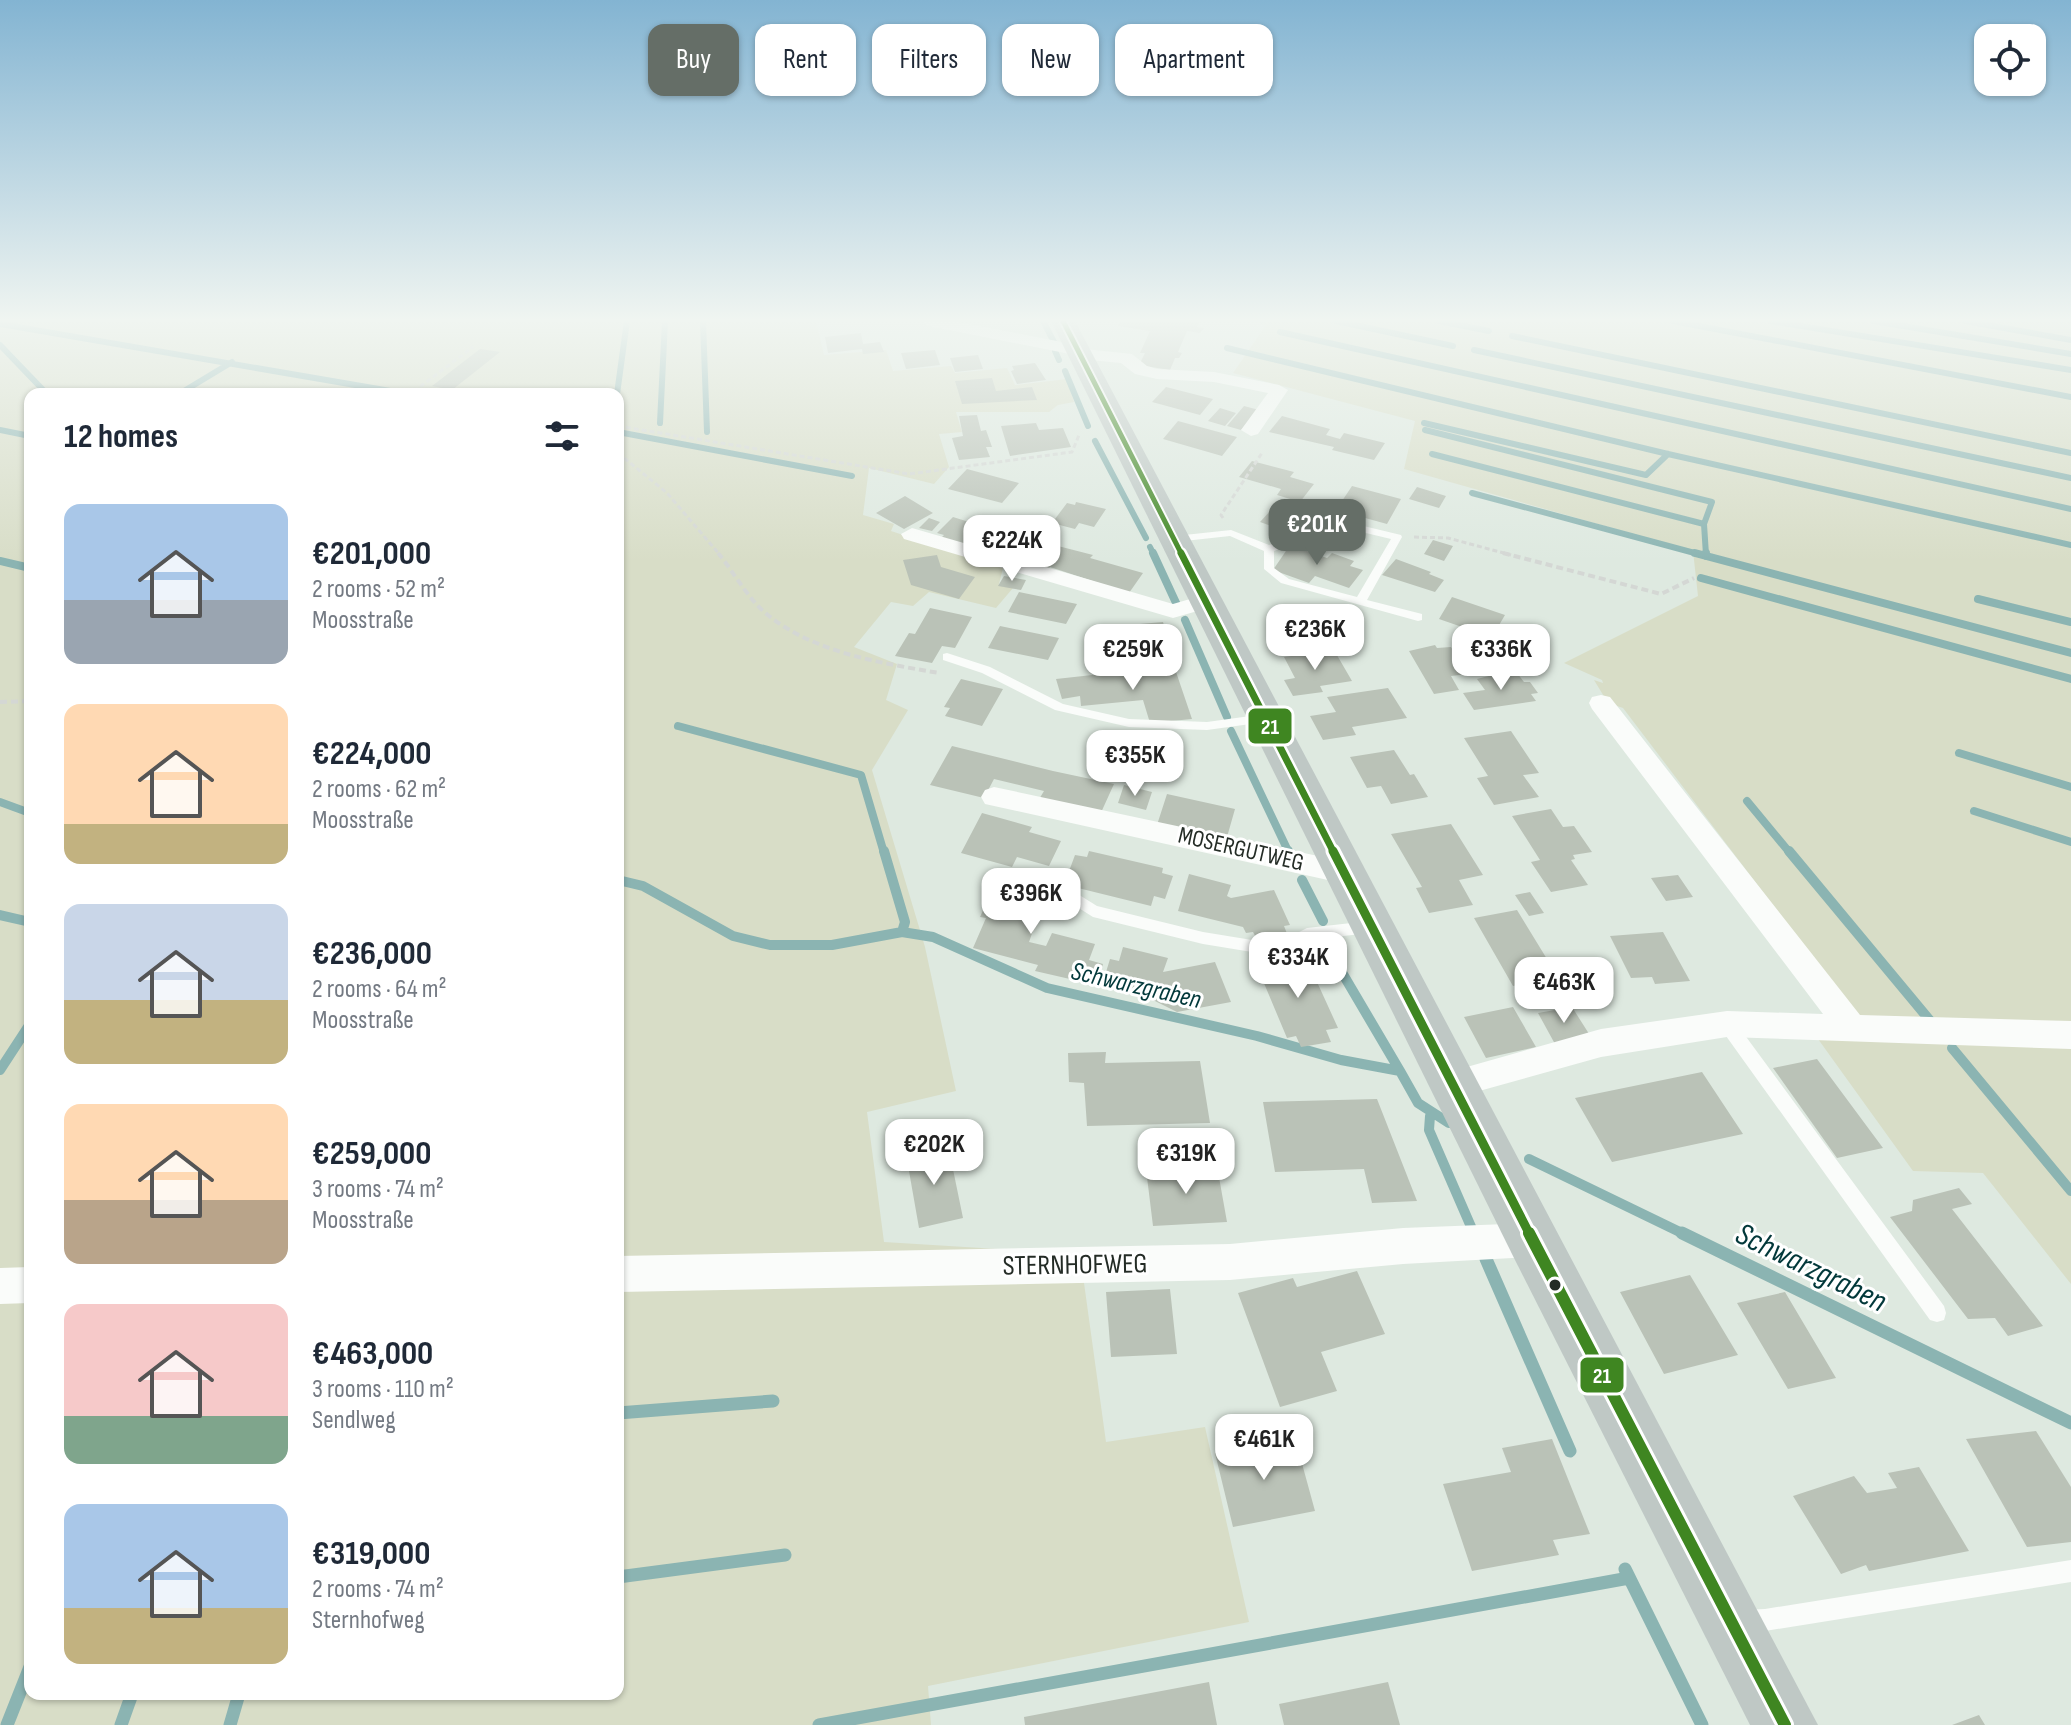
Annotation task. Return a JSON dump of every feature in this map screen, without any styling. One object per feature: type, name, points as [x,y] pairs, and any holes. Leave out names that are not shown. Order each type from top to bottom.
[{"type":"street","points":[[1104,402],[1532,1240],[1785,1725]]},
{"type":"street","points":[[1251,430],[1271,402]]},
{"type":"street","points":[[912,534],[1173,611],[1207,601]]},
{"type":"street","points":[[1601,703],[1852,1028]]},
{"type":"street","name":"MOSERGUTWEG","points":[[994,797],[1237,847],[1346,873]]},
{"type":"street","points":[[1454,1084],[1601,1043],[1727,1024],[2071,1035]]},
{"type":"street","name":"STERNHOFWEG","points":[[624,1274],[1230,1262],[1403,1246],[1532,1240]]},
{"type":"street","points":[[0,1286],[24,1285]]},
{"type":"lane","points":[[1175,539],[1231,533],[1269,549],[1299,538],[1322,519],[1397,537],[1360,602]]},
{"type":"lane","points":[[1269,549],[1269,569],[1285,581],[1418,617]]},
{"type":"lane","points":[[947,657],[980,668],[1059,707],[1129,723],[1207,726],[1266,718]]},
{"type":"lane","points":[[1052,884],[1093,911],[1203,938],[1277,950],[1307,934],[1373,927]]},
{"type":"lane","points":[[1727,1024],[1937,1313]]},
{"type":"lane","points":[[1733,1621],[1765,1620],[2071,1571]]},
{"type":"path","points":[[624,427],[909,474],[1072,452],[1079,435]]},
{"type":"path","points":[[1231,533],[1221,515],[1262,453]]},
{"type":"path","points":[[624,458],[667,493],[707,538],[767,615],[808,640],[876,662],[931,673],[980,668]]},
{"type":"path","points":[[1397,537],[1448,538],[1661,594],[1694,578]]},
{"type":"path","points":[[0,702],[24,701]]},
{"type":"green space","points":[[0,402],[24,402],[24,1700],[624,1700],[624,402],[1074,402],[1058,405],[1049,412],[956,412],[962,432],[939,434],[949,467],[934,484],[869,468],[863,515],[894,524],[891,531],[1003,568],[999,584],[1013,588],[996,608],[929,592],[913,606],[891,602],[854,647],[897,664],[886,700],[908,710],[872,770],[925,947],[956,1091],[867,1112],[884,1242],[1080,1254],[1106,1442],[1205,1427],[1249,1622],[928,1686],[931,1725],[0,1725]]},
{"type":"green space","points":[[1341,402],[2071,402],[2071,1284],[1983,1173],[1913,1171],[1813,1032],[1855,1013],[1623,708],[1608,703],[1594,680],[1603,683],[1602,680],[1564,663],[1698,596],[1693,551],[1404,469],[1415,421]]},
{"type":"building","points":[[961,402],[1009,402],[962,404]]},
{"type":"building","points":[[1152,402],[1211,402],[1200,415]]},
{"type":"building","points":[[1244,406],[1259,410],[1241,430],[1227,426]]},
{"type":"building","points":[[1220,408],[1236,413],[1225,426],[1208,421]]},
{"type":"building","points":[[977,415],[981,431],[986,430],[992,447],[986,447],[990,457],[959,460],[952,438],[963,436],[959,416]]},
{"type":"building","points":[[1282,416],[1330,429],[1326,435],[1340,439],[1344,433],[1385,443],[1374,460],[1269,432]]},
{"type":"building","points":[[1178,421],[1237,437],[1222,456],[1163,439]]},
{"type":"building","points":[[1036,423],[1039,430],[1063,428],[1071,447],[1010,456],[1001,426]]},
{"type":"building","points":[[1252,461],[1294,472],[1290,477],[1314,484],[1300,502],[1277,495],[1281,489],[1239,477]]},
{"type":"building","points":[[967,469],[1019,483],[1002,503],[948,489]]},
{"type":"building","points":[[1352,486],[1401,499],[1387,524],[1336,510]]},
{"type":"building","points":[[1417,487],[1446,496],[1439,508],[1409,499]]},
{"type":"building","points":[[905,496],[933,513],[904,529],[876,513]]},
{"type":"building","points":[[1076,502],[1106,509],[1094,527],[1079,523],[1075,529],[1052,523],[1067,503],[1075,505]]},
{"type":"building","points":[[1273,508],[1303,519],[1291,533],[1260,522]]},
{"type":"building","points":[[953,517],[985,527],[989,523],[1015,530],[1011,534],[1093,555],[1090,558],[1143,573],[1129,593],[1050,567],[1048,569],[991,553],[996,546],[976,540],[970,548],[940,539],[944,535],[937,533]]},
{"type":"building","points":[[929,518],[940,522],[932,531],[919,528]]},
{"type":"building","points":[[1433,540],[1453,546],[1444,561],[1424,554]]},
{"type":"building","points":[[1290,545],[1327,558],[1332,553],[1354,561],[1350,566],[1363,570],[1349,588],[1315,576],[1309,583],[1273,570]]},
{"type":"building","points":[[937,555],[941,567],[975,577],[959,599],[911,585],[903,560]]},
{"type":"building","points":[[1396,559],[1444,580],[1435,592],[1382,575]]},
{"type":"building","points":[[1004,576],[1026,580],[1021,590],[998,586]]},
{"type":"building","points":[[1019,592],[1077,604],[1066,624],[1008,612]]},
{"type":"building","points":[[1452,597],[1505,615],[1495,632],[1501,634],[1493,652],[1459,641],[1465,628],[1439,619]]},
{"type":"building","points":[[930,608],[972,617],[955,648],[942,646],[932,663],[895,656],[909,633],[915,634]]},
{"type":"building","points":[[1284,614],[1287,619],[1322,614],[1336,638],[1283,646],[1267,616]]},
{"type":"building","points":[[1163,622],[1171,648],[1100,655],[1093,628]]},
{"type":"building","points":[[1000,626],[1059,638],[1048,660],[988,648]]},
{"type":"building","points":[[1435,645],[1437,648],[1451,647],[1468,674],[1451,676],[1459,690],[1434,694],[1409,651]]},
{"type":"building","points":[[1334,650],[1352,681],[1320,686],[1323,692],[1293,696],[1284,680],[1295,678],[1284,657]]},
{"type":"building","points":[[1174,666],[1192,719],[1150,723],[1143,700],[1081,706],[1080,696],[1062,699],[1056,679]]},
{"type":"building","points":[[1504,672],[1507,675],[1517,673],[1524,682],[1530,682],[1538,693],[1531,694],[1536,701],[1474,710],[1463,693],[1485,690],[1477,679]]},
{"type":"building","points":[[961,679],[1003,689],[982,726],[945,716],[950,708],[944,707]]},
{"type":"building","points":[[1388,688],[1407,718],[1352,727],[1356,735],[1323,740],[1310,716],[1336,712],[1327,697]]},
{"type":"building","points":[[1511,731],[1539,773],[1523,775],[1539,797],[1494,805],[1477,778],[1488,776],[1464,738]]},
{"type":"building","points":[[952,746],[1114,784],[1099,817],[1038,801],[1044,791],[994,779],[984,798],[930,785]]},
{"type":"building","points":[[1394,750],[1428,797],[1391,804],[1381,786],[1367,788],[1350,757]]},
{"type":"building","points":[[1124,785],[1152,792],[1146,810],[1118,803]]},
{"type":"building","points":[[1167,794],[1235,809],[1225,844],[1156,828]]},
{"type":"building","points":[[1551,809],[1563,827],[1574,826],[1592,852],[1573,855],[1575,859],[1571,860],[1588,885],[1551,892],[1531,862],[1540,860],[1512,816]]},
{"type":"building","points":[[982,813],[1032,827],[1029,832],[1061,841],[1049,866],[1017,857],[1012,867],[961,853]]},
{"type":"building","points":[[1451,824],[1483,875],[1459,880],[1473,905],[1429,913],[1416,888],[1422,887],[1391,834]]},
{"type":"building","points":[[1089,851],[1163,868],[1162,873],[1173,876],[1165,899],[1154,896],[1151,906],[1074,887],[1078,876],[1068,874],[1075,855],[1087,857]]},
{"type":"building","points":[[1189,874],[1231,885],[1227,896],[1231,898],[1274,890],[1290,925],[1284,926],[1288,936],[1258,941],[1253,932],[1246,933],[1243,927],[1178,911]]},
{"type":"building","points":[[1678,875],[1693,897],[1666,901],[1651,878]]},
{"type":"building","points":[[998,877],[1036,886],[1031,897],[1040,899],[1030,927],[1034,928],[1029,942],[1046,946],[1052,933],[1095,944],[1089,960],[1103,964],[1096,985],[1035,971],[1038,965],[973,948],[986,918],[980,917]]},
{"type":"building","points":[[1530,892],[1544,913],[1529,916],[1515,895]]},
{"type":"building","points":[[1517,910],[1558,977],[1513,986],[1474,918]]},
{"type":"building","points":[[1663,932],[1690,981],[1655,984],[1652,977],[1631,978],[1610,936]]},
{"type":"building","points":[[1123,947],[1168,958],[1163,972],[1215,962],[1231,1002],[1177,1012],[1155,1001],[1114,990],[1115,986],[1103,982],[1110,959],[1119,961]]},
{"type":"building","points":[[1291,953],[1295,962],[1307,960],[1338,1028],[1326,1030],[1331,1042],[1301,1047],[1296,1036],[1287,1038],[1258,969],[1266,967],[1262,958]]},
{"type":"building","points":[[1513,1007],[1536,1047],[1486,1058],[1464,1017]]},
{"type":"building","points":[[1572,1007],[1591,1037],[1555,1044],[1538,1013]]},
{"type":"building","points":[[1106,1052],[1105,1063],[1200,1061],[1210,1123],[1087,1126],[1084,1083],[1069,1082],[1068,1053]]},
{"type":"building","points":[[1817,1059],[1883,1148],[1837,1158],[1773,1068]]},
{"type":"building","points":[[1702,1072],[1743,1134],[1612,1162],[1575,1098]]},
{"type":"building","points":[[1377,1099],[1417,1201],[1372,1203],[1364,1169],[1275,1172],[1263,1102]]},
{"type":"building","points":[[948,1145],[963,1218],[919,1228],[906,1154]]},
{"type":"building","points":[[1217,1166],[1227,1222],[1153,1226],[1146,1169]]},
{"type":"building","points":[[1959,1188],[1972,1204],[1952,1209],[2043,1326],[2008,1336],[1995,1318],[1968,1319],[1890,1217],[1912,1211],[1913,1200]]},
{"type":"building","points":[[1357,1271],[1385,1334],[1321,1352],[1337,1391],[1280,1407],[1238,1293],[1293,1278],[1297,1287]]},
{"type":"building","points":[[1690,1275],[1738,1355],[1664,1374],[1620,1292]]},
{"type":"building","points":[[1170,1289],[1177,1354],[1111,1357],[1106,1292]]},
{"type":"building","points":[[1785,1292],[1836,1378],[1788,1389],[1737,1303]]},
{"type":"building","points":[[2036,1431],[2071,1487],[2071,1542],[2027,1547],[1966,1439]]},
{"type":"building","points":[[1295,1438],[1315,1511],[1233,1527],[1215,1453]]},
{"type":"building","points":[[1552,1439],[1590,1534],[1553,1540],[1559,1555],[1472,1571],[1443,1484],[1511,1472],[1502,1448]]},
{"type":"building","points":[[1919,1467],[1969,1551],[1869,1571],[1866,1565],[1841,1574],[1793,1496],[1854,1476],[1867,1493],[1897,1488],[1888,1473]]},
{"type":"building","points":[[1209,1682],[1217,1725],[1025,1725],[1024,1717]]},
{"type":"building","points":[[1388,1682],[1400,1725],[1284,1725],[1279,1704]]},
{"type":"building","points":[[1979,1715],[1985,1725],[1952,1725]]},
{"type":"waterway","points":[[660,423],[661,402]]},
{"type":"waterway","points":[[706,402],[707,432]]},
{"type":"waterway","points":[[1078,402],[1088,426]]},
{"type":"waterway","points":[[1450,402],[1668,454]]},
{"type":"waterway","points":[[1591,402],[2071,509]]},
{"type":"waterway","points":[[1714,402],[2071,478]]},
{"type":"waterway","points":[[1825,402],[2071,453]]},
{"type":"waterway","points":[[1424,423],[1646,475],[1668,454]]},
{"type":"waterway","points":[[0,430],[24,435]]},
{"type":"waterway","points":[[1425,430],[1712,502],[1704,524]]},
{"type":"waterway","points":[[624,433],[852,476]]},
{"type":"waterway","points":[[1095,441],[1146,538]]},
{"type":"waterway","points":[[1432,454],[1704,524]]},
{"type":"waterway","points":[[1668,454],[2071,545]]},
{"type":"waterway","points":[[1472,493],[1702,555]]},
{"type":"waterway","points":[[1704,524],[1706,555]]},
{"type":"waterway","points":[[1150,547],[1153,553]]},
{"type":"waterway","points":[[1153,553],[1177,605]]},
{"type":"waterway","points":[[1695,553],[1706,556]]},
{"type":"waterway","points":[[1706,556],[2071,653]]},
{"type":"waterway","points":[[0,561],[24,567]]},
{"type":"waterway","points":[[1701,578],[2071,679]]},
{"type":"waterway","points":[[1978,599],[2071,622]]},
{"type":"waterway","points":[[1185,620],[1227,717]]},
{"type":"waterway","points":[[678,726],[861,775],[884,853]]},
{"type":"waterway","points":[[1231,731],[1289,853]]},
{"type":"waterway","points":[[1959,753],[2071,787]]},
{"type":"waterway","points":[[1747,801],[1790,853]]},
{"type":"waterway","points":[[0,802],[24,811]]},
{"type":"waterway","points":[[1974,811],[2071,842]]},
{"type":"waterway","points":[[884,851],[905,922],[902,932]]},
{"type":"waterway","points":[[1288,851],[1291,858]]},
{"type":"waterway","points":[[1789,851],[1932,1023]]},
{"type":"waterway","points":[[1302,880],[1323,921]]},
{"type":"waterway","name":"Schwarzgraben","points":[[624,881],[643,886],[733,936],[770,945],[832,945],[902,932]]},
{"type":"waterway","points":[[0,915],[24,921]]},
{"type":"waterway","name":"Schwarzgraben","points":[[902,932],[933,937],[1047,988],[1257,1036],[1341,1060],[1400,1071]]},
{"type":"waterway","points":[[1331,941],[1337,964],[1400,1071]]},
{"type":"waterway","points":[[0,1070],[24,1033]]},
{"type":"waterway","points":[[1952,1048],[2071,1191]]},
{"type":"waterway","name":"Schwarzgraben","points":[[1400,1071],[1418,1103],[1449,1123]]},
{"type":"waterway","points":[[1430,1116],[1429,1130],[1472,1229]]},
{"type":"waterway","name":"Schwarzgraben","points":[[1529,1159],[1686,1235]]},
{"type":"waterway","name":"Schwarzgraben","points":[[1682,1233],[2071,1423]]},
{"type":"waterway","points":[[1486,1259],[1570,1451]]},
{"type":"waterway","points":[[624,1413],[773,1401]]},
{"type":"waterway","points":[[624,1576],[785,1555]]},
{"type":"waterway","points":[[1625,1569],[1702,1725]]},
{"type":"waterway","points":[[819,1725],[1629,1578]]},
{"type":"waterway","points":[[7,1725],[24,1682]]},
{"type":"waterway","points":[[121,1725],[130,1700]]},
{"type":"waterway","points":[[230,1725],[237,1700]]},
{"type":"transit line","name":"21","points":[[1104,402],[1532,1240],[1785,1725]]}]
